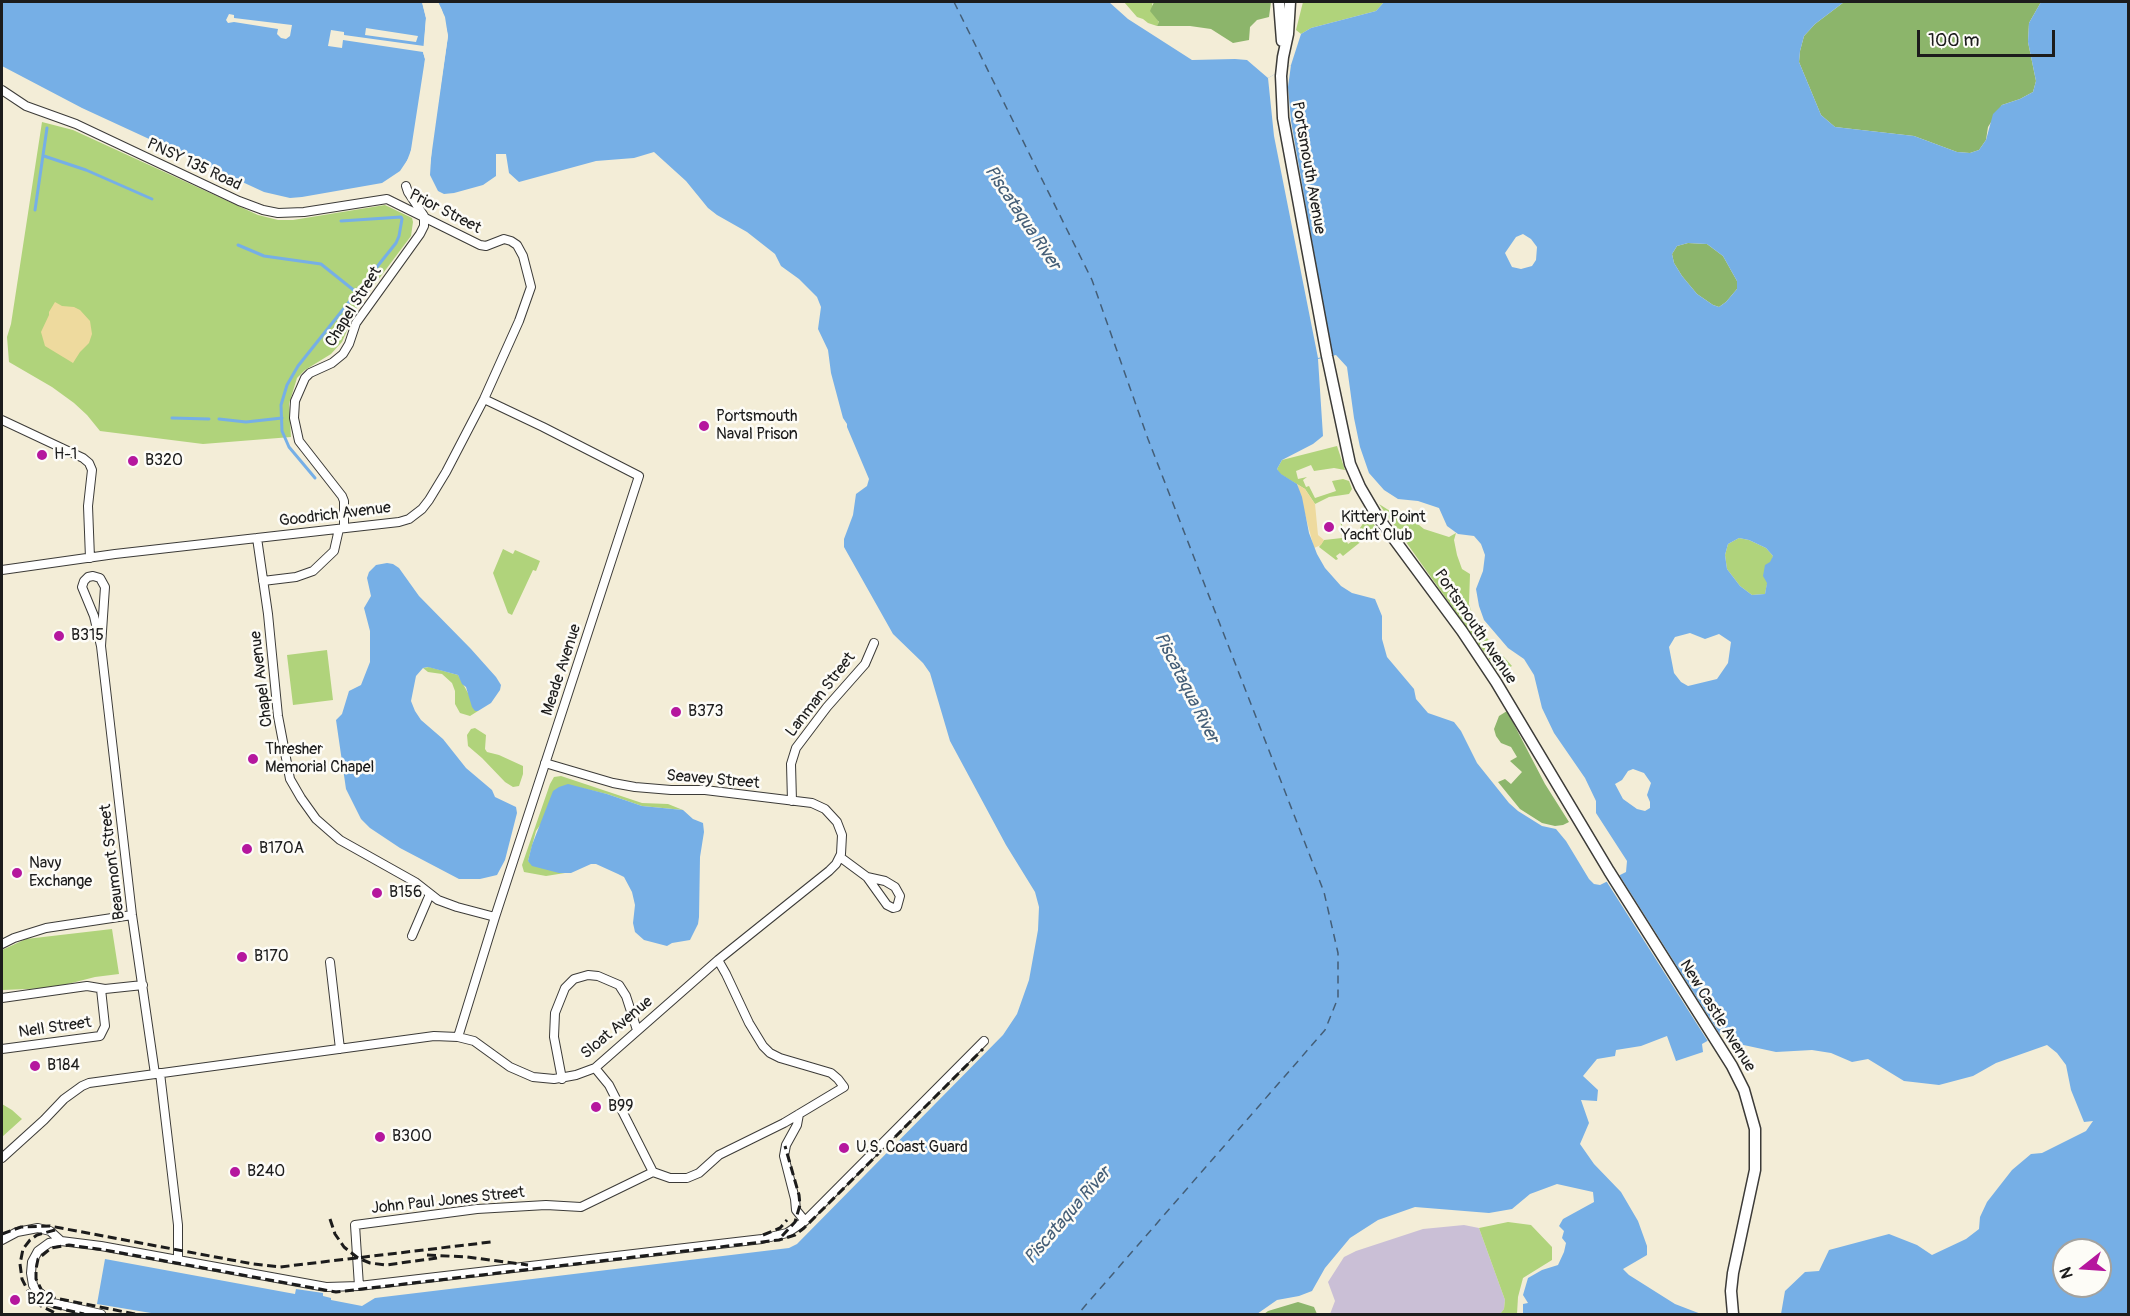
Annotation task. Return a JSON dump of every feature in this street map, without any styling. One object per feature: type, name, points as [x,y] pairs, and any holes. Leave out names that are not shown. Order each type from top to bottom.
[{"type":"main road","name":"Portsmouth Avenue","points":[[1279,2],[1282,57],[1281,100],[1287,150],[1350,464],[1377,516],[1462,631],[1496,682],[1656,947]]},
{"type":"main road","name":"Portsmouth Avenue","points":[[1282,57],[1288,34],[1290,2]]},
{"type":"main road","name":"New Castle Avenue","points":[[1656,947],[1718,1043],[1744,1090],[1752,1113],[1756,1137],[1755,1170],[1733,1273],[1731,1291],[1733,1314]]},
{"type":"street","name":"PNSY 135 Road","points":[[2,90],[26,106],[76,123],[239,201],[263,210],[278,213],[304,212],[387,199]]},
{"type":"street","points":[[406,186],[424,216]]},
{"type":"street","name":"Prior Street","points":[[387,199],[480,245],[486,246],[504,240],[515,243],[523,256],[531,287]]},
{"type":"street","name":"Chapel Street","points":[[341,528],[344,501],[299,441],[294,418],[295,401],[310,372],[332,363],[343,354],[356,323],[420,234],[424,226],[424,216]]},
{"type":"street","name":"Goodrich Avenue","points":[[2,570],[399,522],[416,514],[429,500],[446,472],[484,399],[519,321],[531,287]]},
{"type":"street","name":"Meade Avenue","points":[[458,1038],[495,917],[639,476],[484,399]]},
{"type":"street","points":[[2,420],[83,458],[89,463],[92,470],[88,506],[90,558]]},
{"type":"street","points":[[263,581],[296,577],[313,571],[334,551],[341,528]]},
{"type":"street","name":"Chapel Avenue","points":[[257,538],[278,716],[290,778],[299,795],[316,819],[332,834],[448,904],[495,917]]},
{"type":"street","name":"Beaumont Street","points":[[101,646],[105,587],[100,578],[93,576],[84,580],[82,587],[94,616],[101,646],[132,915],[158,1074],[178,1225],[178,1259]]},
{"type":"street","name":"Lanman Street","points":[[792,801],[791,764],[796,748],[827,707],[865,664],[874,643]]},
{"type":"street","name":"Seavey Street","points":[[545,764],[634,787],[705,790],[819,805],[831,815],[840,828],[843,846],[840,857]]},
{"type":"street","points":[[840,857],[867,876],[885,882],[897,890],[900,899],[897,907],[887,905],[867,876]]},
{"type":"street","name":"Sloat Avenue","points":[[2,1158],[44,1120],[64,1098],[82,1086],[158,1074],[434,1036],[458,1038],[481,1045],[500,1061],[520,1072],[546,1079],[562,1078],[595,1068],[718,960],[829,871],[840,857]]},
{"type":"street","points":[[412,936],[430,894]]},
{"type":"street","points":[[2,945],[14,938],[46,928],[132,915]]},
{"type":"street","points":[[595,1068],[609,1085],[652,1172],[679,1179],[693,1176],[719,1155],[799,1114],[843,1086],[831,1073],[780,1059],[763,1046],[718,960]]},
{"type":"street","points":[[330,962],[340,1049]]},
{"type":"street","points":[[562,1078],[555,1036],[555,1013],[565,988],[574,979],[588,975],[598,976],[619,985],[626,996],[638,1030]]},
{"type":"street","points":[[2,998],[87,986],[101,989],[143,986]]},
{"type":"street","name":"Nell Street","points":[[2,1049],[100,1036],[105,1026],[101,989]]},
{"type":"street","points":[[101,1314],[46,1300],[40,1296],[33,1285],[31,1266],[34,1256],[43,1246],[61,1241],[101,1245],[326,1287],[359,1286],[762,1239],[787,1233],[805,1221],[984,1041]]},
{"type":"street","points":[[799,1114],[794,1131],[784,1150],[784,1156],[796,1210],[805,1221]]},
{"type":"street","name":"John Paul Jones Street","points":[[359,1286],[355,1225],[477,1209],[546,1205],[581,1207],[652,1172]]},
{"type":"street","points":[[2,1240],[17,1232],[38,1228],[50,1231],[61,1241]]},
{"type":"shaded area","points":[[1464,1225],[1479,1228],[1505,1300],[1504,1309],[1500,1314],[1330,1314],[1335,1301],[1328,1282],[1344,1257],[1423,1229]]},
{"type":"green space","points":[[1124,2],[1154,2],[1152,4],[1159,23],[1157,26],[1137,17]]},
{"type":"green space","points":[[1154,2],[1271,2],[1269,17],[1257,20],[1250,27],[1249,40],[1233,43],[1211,29],[1190,26],[1157,26],[1159,22],[1150,11]]},
{"type":"green space","points":[[1303,2],[1384,2],[1376,11],[1311,28],[1301,34],[1296,30]]},
{"type":"green space","points":[[1844,2],[2041,2],[2029,23],[2028,42],[2036,81],[2033,92],[2002,105],[1988,127],[1986,140],[1979,150],[1970,153],[1957,152],[1914,136],[1835,127],[1821,115],[1799,62],[1804,36],[1815,24]]},
{"type":"green space","points":[[42,122],[73,130],[258,215],[278,220],[293,220],[385,205],[412,218],[411,236],[357,308],[342,342],[331,354],[305,370],[297,378],[289,404],[291,437],[203,444],[100,431],[74,403],[9,362],[7,337],[11,324]]},
{"type":"green space","points":[[1688,243],[1707,244],[1723,256],[1737,281],[1737,289],[1719,307],[1697,294],[1674,263],[1672,254],[1677,246]]},
{"type":"green space","points":[[1337,446],[1345,470],[1334,468],[1314,471],[1311,465],[1296,471],[1298,479],[1307,477],[1303,480],[1315,498],[1336,491],[1332,481],[1343,479],[1349,481],[1352,489],[1349,494],[1329,497],[1315,504],[1305,489],[1280,474],[1277,469],[1282,460]]},
{"type":"green space","points":[[1379,504],[1390,511],[1409,517],[1424,529],[1449,537],[1456,533],[1454,540],[1457,555],[1462,569],[1470,574],[1469,604],[1474,619],[1478,628],[1512,666],[1499,673]]},
{"type":"green space","points":[[1340,514],[1348,544],[1360,536],[1360,528],[1364,522],[1370,521],[1378,528],[1343,556],[1340,553],[1336,556],[1338,559],[1336,560],[1319,547],[1324,540],[1342,538]]},
{"type":"green space","points":[[1739,538],[1766,548],[1773,556],[1765,594],[1752,595],[1740,586],[1727,569],[1725,555],[1728,544]]},
{"type":"green space","points":[[503,549],[513,554],[515,550],[540,561],[536,571],[533,570],[512,615],[508,613],[493,573]]},
{"type":"green space","points":[[327,650],[333,700],[293,705],[287,655]]},
{"type":"green space","points":[[429,667],[458,675],[478,711],[470,716],[460,713],[455,704],[455,691],[452,683],[442,674],[428,672],[423,668]]},
{"type":"green space","points":[[1507,711],[1545,784],[1569,822],[1555,826],[1542,823],[1520,809],[1498,782],[1505,779],[1511,784],[1522,772],[1510,761],[1517,757],[1511,747],[1501,743],[1494,729],[1499,716]]},
{"type":"green space","points":[[475,728],[486,735],[485,749],[487,752],[523,766],[519,786],[513,787],[505,782],[468,746],[467,735],[471,729]]},
{"type":"green space","points":[[561,776],[642,803],[668,804],[683,810],[642,806],[607,794],[568,785],[536,831],[528,861],[543,868],[565,873],[546,876],[524,872],[522,865],[550,784],[554,777]]},
{"type":"green space","points":[[112,929],[119,974],[95,977],[52,988],[2,990],[2,950],[26,939]]},
{"type":"green space","points":[[2,1104],[22,1119],[2,1137]]},
{"type":"green space","points":[[1508,1222],[1531,1225],[1552,1247],[1552,1260],[1523,1278],[1518,1297],[1517,1314],[1500,1314],[1504,1309],[1505,1300],[1479,1228]]},
{"type":"green space","points":[[1298,1302],[1314,1307],[1317,1314],[1264,1314],[1268,1311]]},
{"type":"sand","points":[[55,302],[80,310],[90,321],[92,334],[89,343],[73,363],[45,346],[41,332]]},
{"type":"sand","points":[[1297,484],[1305,489],[1315,504],[1318,535],[1324,540],[1321,545],[1314,548]]},
{"type":"water","points":[[2,2],[422,2],[426,18],[423,52],[425,59],[410,156],[400,171],[382,183],[290,198],[264,192],[82,108],[2,66]]},
{"type":"water","name":"Piscataqua River","points":[[438,2],[1109,2],[1128,19],[1192,60],[1247,60],[1268,78],[1291,65],[1301,34],[1311,28],[1376,11],[1384,2],[1844,2],[1815,24],[1804,36],[1800,51],[1799,62],[1821,115],[1835,127],[1914,136],[1957,152],[1970,153],[1979,150],[1986,140],[1993,114],[2002,105],[2033,92],[2036,81],[2028,42],[2029,23],[2041,2],[2128,2],[2128,1314],[1781,1314],[1785,1291],[1805,1272],[1819,1271],[1829,1250],[1889,1234],[1917,1245],[1932,1255],[1966,1239],[1979,1229],[1980,1217],[1987,1202],[2012,1170],[2031,1154],[2042,1153],[2086,1131],[2093,1121],[2084,1122],[2071,1090],[2066,1065],[2047,1045],[1996,1063],[1973,1076],[1939,1085],[1904,1081],[1868,1059],[1852,1062],[1831,1053],[1812,1050],[1776,1052],[1739,1044],[1732,1031],[1723,1032],[1702,1044],[1703,1052],[1676,1061],[1667,1036],[1641,1046],[1616,1050],[1615,1056],[1597,1059],[1583,1076],[1598,1090],[1597,1101],[1581,1100],[1589,1123],[1580,1144],[1594,1164],[1621,1192],[1638,1221],[1647,1246],[1647,1255],[1623,1269],[1675,1304],[1701,1314],[1523,1314],[1523,1304],[1528,1303],[1523,1295],[1528,1278],[1558,1265],[1564,1252],[1566,1243],[1562,1238],[1564,1231],[1559,1226],[1563,1219],[1594,1202],[1593,1192],[1557,1184],[1530,1194],[1512,1209],[1489,1213],[1415,1207],[1378,1220],[1350,1238],[1325,1268],[1312,1291],[1277,1300],[1257,1314],[157,1314],[97,1304],[105,1259],[295,1294],[296,1289],[323,1293],[323,1296],[331,1300],[362,1306],[375,1298],[789,1248],[797,1244],[1003,1035],[1017,1014],[1029,980],[1038,930],[1039,907],[1035,892],[1006,845],[950,741],[930,673],[923,663],[893,634],[844,547],[856,494],[867,486],[869,479],[843,418],[831,373],[828,350],[818,329],[821,307],[817,297],[799,279],[781,266],[775,254],[747,232],[708,208],[686,181],[654,152],[634,158],[596,161],[519,182],[509,173],[506,154],[496,154],[496,176],[483,185],[454,193],[444,194],[438,191],[430,175],[430,165],[448,36],[445,17]],"holes":[[[1523,234],[1537,247],[1536,260],[1532,266],[1521,269],[1512,267],[1505,253],[1516,237]],[[1688,243],[1707,244],[1723,256],[1737,281],[1737,289],[1726,302],[1719,307],[1697,294],[1674,263],[1672,254],[1677,246]],[[1336,355],[1347,367],[1360,447],[1369,473],[1384,490],[1398,499],[1418,501],[1439,508],[1447,526],[1458,534],[1474,536],[1481,544],[1485,555],[1483,571],[1476,589],[1484,620],[1508,648],[1524,659],[1534,675],[1542,708],[1554,733],[1585,778],[1596,801],[1596,813],[1627,861],[1626,872],[1600,885],[1594,884],[1556,829],[1542,826],[1509,803],[1477,763],[1454,722],[1428,713],[1416,699],[1414,689],[1387,657],[1382,639],[1382,616],[1375,599],[1352,593],[1341,586],[1325,568],[1309,533],[1297,484],[1277,469],[1282,460],[1313,444],[1323,436],[1318,359]],[[1739,538],[1749,540],[1766,548],[1773,556],[1765,565],[1763,576],[1767,583],[1765,594],[1752,595],[1740,586],[1727,569],[1725,555],[1728,544]],[[1690,633],[1705,639],[1719,634],[1731,642],[1728,663],[1717,679],[1688,686],[1681,682],[1674,673],[1669,647],[1675,637]],[[1633,769],[1644,773],[1651,783],[1647,795],[1650,808],[1645,811],[1637,809],[1623,799],[1615,784],[1622,780],[1628,771]]]},
{"type":"water","points":[[387,563],[399,568],[419,596],[471,649],[501,685],[491,703],[475,711],[466,687],[458,675],[428,667],[423,668],[416,676],[411,701],[421,720],[443,739],[466,768],[492,790],[495,797],[516,807],[517,813],[505,860],[497,875],[480,879],[459,879],[400,848],[370,828],[361,819],[346,789],[336,720],[342,714],[349,691],[361,685],[370,662],[370,631],[364,608],[371,596],[367,578],[376,565]]},
{"type":"water","points":[[568,784],[642,806],[683,810],[693,819],[703,823],[699,917],[690,940],[667,946],[644,940],[635,932],[633,923],[635,905],[632,892],[624,877],[618,874],[596,864],[571,873],[559,873],[532,866],[528,861],[553,791]]},
{"type":"pier","points":[[422,2],[425,2],[429,18],[426,52],[427,77],[416,146],[408,167],[405,166],[413,145],[424,77],[423,52],[343,40],[342,48],[328,46],[331,30],[344,32],[344,35],[424,46],[426,18]]},
{"type":"pier","points":[[435,2],[438,2],[442,10],[448,36],[432,143],[430,175],[426,171],[429,143],[445,36],[442,18]]},
{"type":"pier","points":[[229,14],[234,15],[234,18],[292,25],[290,36],[286,39],[281,38],[277,34],[278,29],[228,23],[226,20]]},
{"type":"pier","points":[[366,28],[418,36],[416,42],[365,35]]},
{"type":"pier","points":[[1291,65],[1288,87],[1291,121],[1332,355],[1318,358],[1274,136],[1268,78]]},
{"type":"pier","points":[[1618,873],[1721,1036],[1709,1043],[1605,879]]},
{"type":"waterway","points":[[35,210],[47,128]]},
{"type":"waterway","points":[[44,156],[86,170],[152,199]]},
{"type":"waterway","points":[[315,478],[289,447],[282,431],[281,405],[287,385],[298,366],[396,243],[402,219],[401,217],[341,221]]},
{"type":"waterway","points":[[238,245],[264,256],[321,264],[356,292]]},
{"type":"waterway","points":[[172,418],[209,419]]},
{"type":"waterway","points":[[219,419],[246,422],[282,418]]},
{"type":"ferry route","points":[[954,2],[1092,280],[1148,439],[1324,892],[1338,953],[1338,998],[1325,1030],[1078,1314]]},
{"type":"railway","points":[[135,1314],[50,1297],[41,1289],[36,1279],[38,1259],[51,1248],[69,1245],[336,1292],[779,1240],[795,1235],[804,1228],[983,1049]]},
{"type":"railway","points":[[782,1236],[795,1222],[800,1205],[785,1146]]},
{"type":"railway","points":[[330,1219],[335,1234],[344,1247],[358,1258],[370,1263],[386,1265],[437,1258]]},
{"type":"railway","points":[[763,1235],[780,1228],[787,1220]]},
{"type":"railway","points":[[2,1234],[21,1227],[50,1226],[280,1267],[491,1242]]},
{"type":"railway","points":[[55,1230],[37,1235],[30,1240],[23,1249],[20,1264],[22,1279],[30,1295],[41,1306],[57,1314]]},
{"type":"railway","points":[[427,1255],[467,1257],[528,1265]]},
{"type":"railway","points":[[53,1307],[84,1314]]},
{"type":"place","name":"Portsmouth Naval Prison","points":[[704,426]]},
{"type":"place","name":"H-1","points":[[42,455]]},
{"type":"place","name":"B320","points":[[133,461]]},
{"type":"place","name":"Kittery Point Yacht Club","points":[[1329,527]]},
{"type":"place","name":"B315","points":[[59,636]]},
{"type":"place","name":"B373","points":[[676,712]]},
{"type":"place","name":"Thresher Memorial Chapel","points":[[253,759]]},
{"type":"place","name":"B170A","points":[[247,849]]},
{"type":"place","name":"Navy Exchange","points":[[17,873]]},
{"type":"place","name":"B156","points":[[377,893]]},
{"type":"place","name":"B170","points":[[242,957]]},
{"type":"place","name":"B184","points":[[35,1066]]},
{"type":"place","name":"B99","points":[[596,1107]]},
{"type":"place","name":"B300","points":[[380,1137]]},
{"type":"place","name":"U.S. Coast Guard","points":[[844,1148]]},
{"type":"place","name":"B240","points":[[235,1172]]},
{"type":"place","name":"B22","points":[[15,1300]]}]
